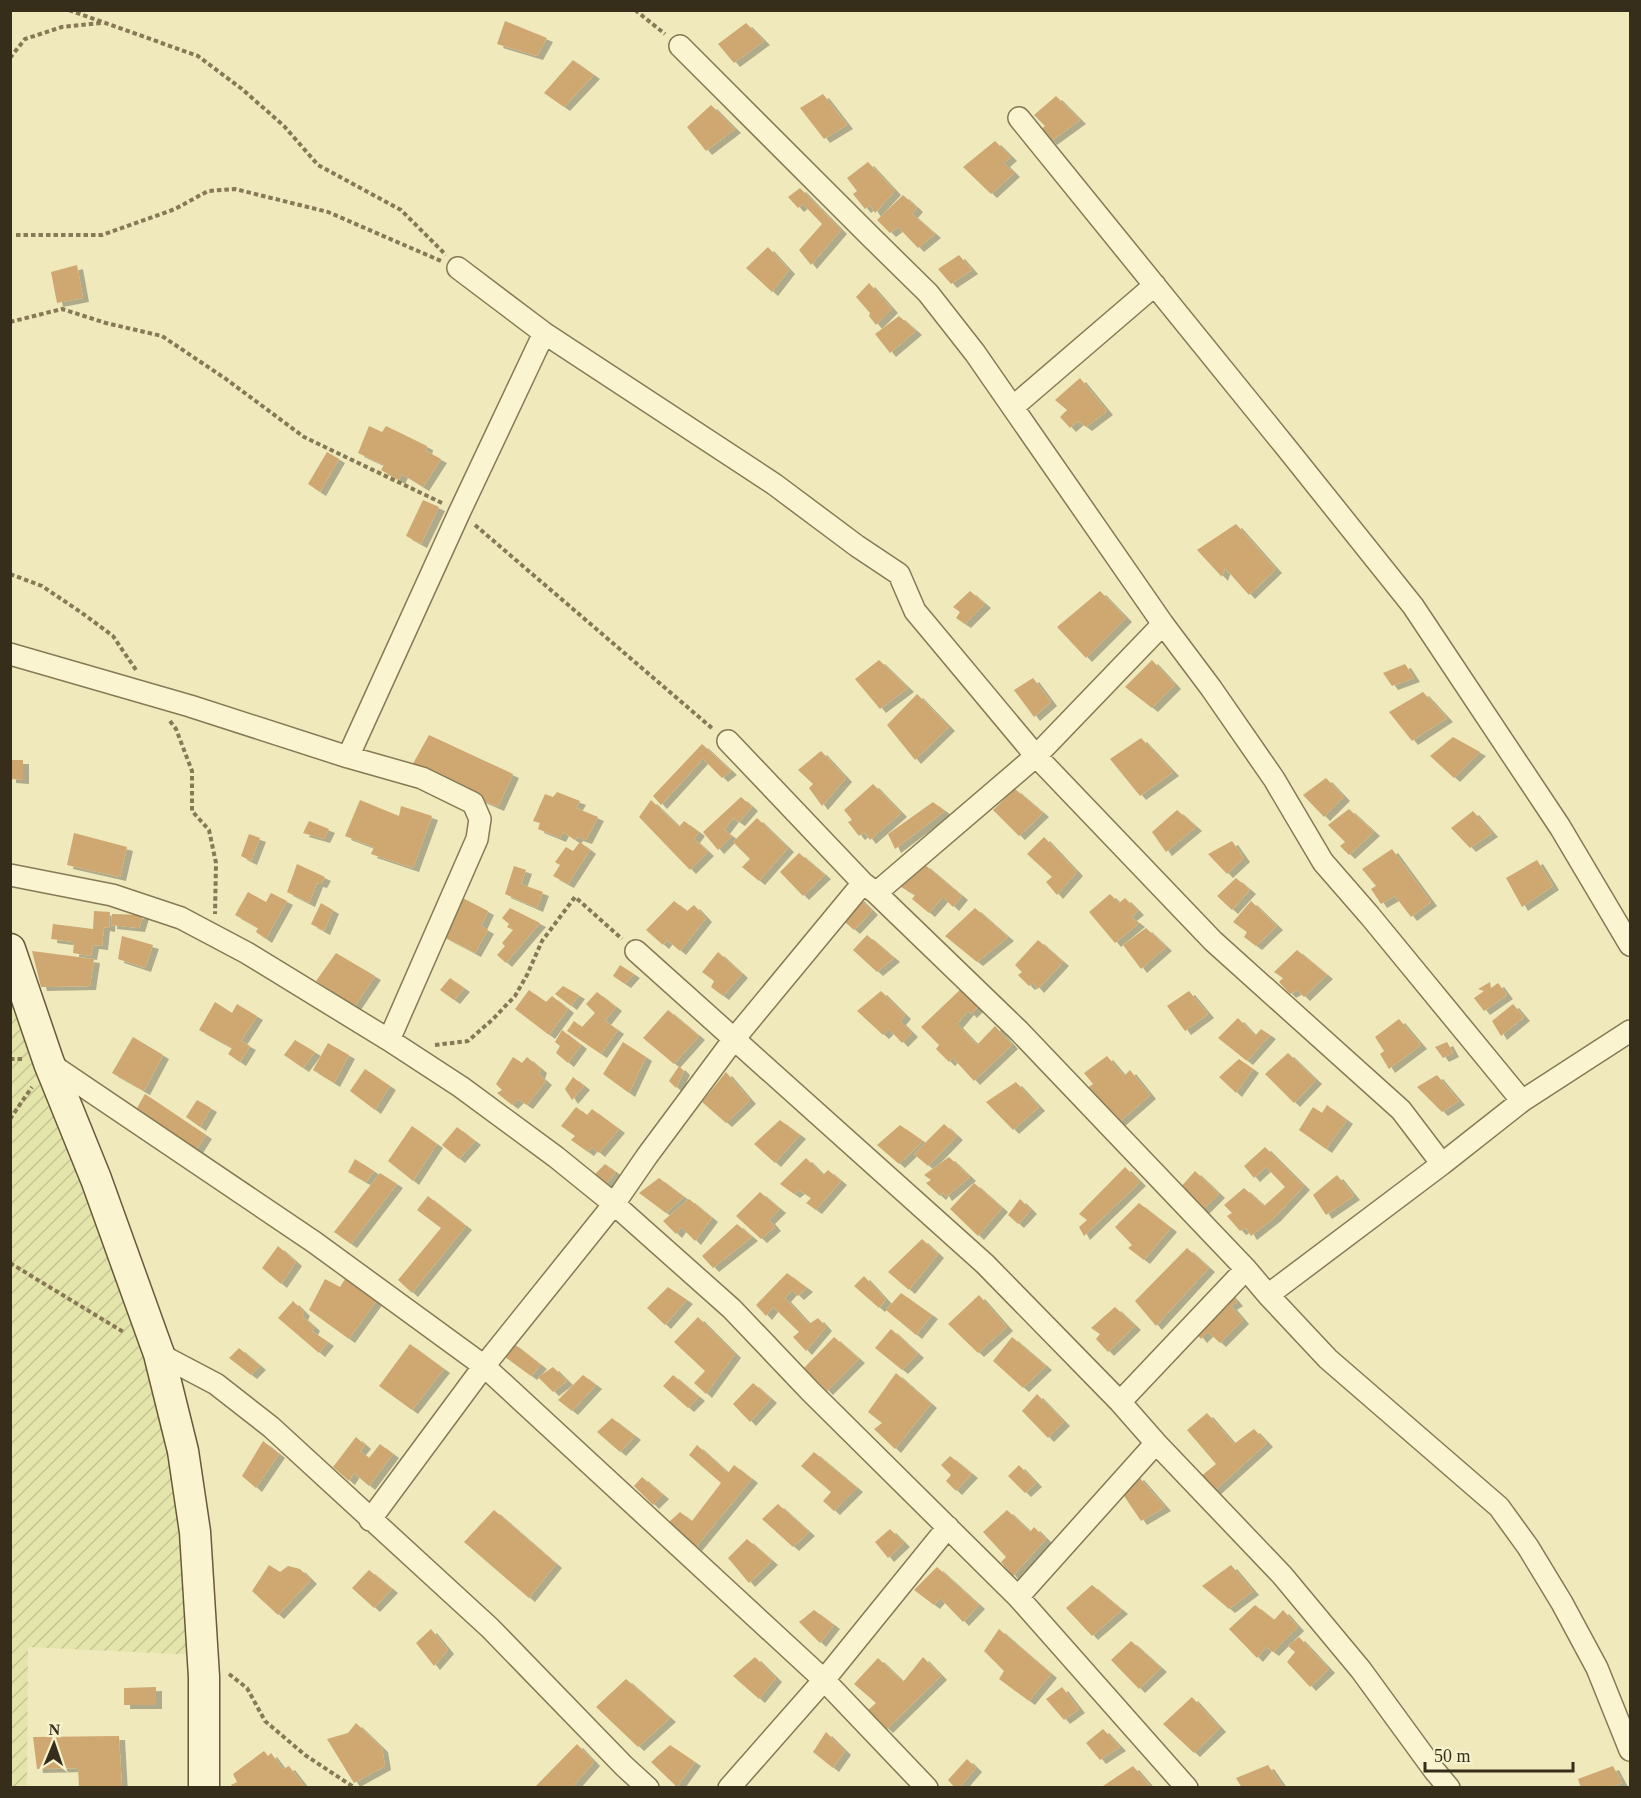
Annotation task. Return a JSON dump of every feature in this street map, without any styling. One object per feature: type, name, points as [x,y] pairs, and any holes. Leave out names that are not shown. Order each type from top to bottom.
[{"type":"street","points":[[680,46],[928,292],[975,353],[1163,624],[1211,688],[1274,779],[1323,862],[1522,1101]]},
{"type":"street","points":[[1019,118],[1413,606],[1560,827],[1630,945]]},
{"type":"street","points":[[458,268],[544,333],[774,484],[857,546],[899,574],[915,611],[1036,756],[1213,941],[1401,1110],[1442,1164]]},
{"type":"street","points":[[1013,407],[1155,285]]},
{"type":"street","points":[[348,757],[544,333]]},
{"type":"street","points":[[370,1520],[484,1366],[614,1204],[734,1039],[869,888],[1036,756],[1163,624]]},
{"type":"street","points":[[10,654],[422,778],[473,803],[480,819],[471,857],[389,1040]]},
{"type":"street","points":[[728,741],[869,888],[1019,1030],[1246,1269],[1328,1359],[1499,1507],[1528,1547],[1562,1603],[1597,1668],[1630,1750]]},
{"type":"street","points":[[10,876],[112,895],[181,918],[247,953],[389,1040],[461,1087],[556,1157],[614,1204],[732,1309],[811,1392],[1018,1597],[1187,1788]]},
{"type":"street","points":[[10,950],[49,1063],[96,1179],[159,1354],[183,1451],[195,1532],[202,1653],[204,1788]]},
{"type":"street","points":[[636,951],[985,1264],[1120,1402],[1282,1575],[1361,1670],[1449,1788]]},
{"type":"street","points":[[1268,1295],[1522,1101],[1630,1031]]},
{"type":"street","points":[[49,1063],[314,1242],[484,1366],[824,1680],[927,1788]]},
{"type":"street","points":[[1120,1402],[1246,1269]]},
{"type":"street","points":[[159,1354],[216,1384],[271,1427],[490,1628],[648,1788]]},
{"type":"street","points":[[1018,1597],[1156,1443]]},
{"type":"street","points":[[729,1788],[824,1680],[948,1527]]},
{"type":"path","points":[[69,10],[198,56],[242,89],[284,126],[318,165],[401,210],[458,268]]},
{"type":"path","points":[[635,10],[680,46]]},
{"type":"path","points":[[10,58],[25,39],[62,27],[102,22]]},
{"type":"path","points":[[16,235],[102,235],[175,209],[208,191],[235,189],[328,212],[458,268]]},
{"type":"path","points":[[10,322],[62,309],[106,323],[162,336],[226,379],[304,437],[460,512],[728,741]]},
{"type":"path","points":[[10,574],[42,586],[112,636],[157,697],[176,729],[192,771],[192,811],[209,830],[216,863],[215,914],[211,934]]},
{"type":"path","points":[[425,1046],[468,1041],[492,1020],[515,996],[542,941],[575,897],[636,951]]},
{"type":"path","points":[[10,1119],[49,1063]]},
{"type":"path","points":[[10,1263],[159,1354]]},
{"type":"path","points":[[202,1653],[247,1688],[265,1721],[305,1755],[355,1788]]},
{"type":"green space","points":[[10,991],[173,1429],[198,1655],[28,1647],[27,1788],[10,1787]]},
{"type":"building","points":[[505,21],[547,38],[537,56],[497,44]]},
{"type":"building","points":[[746,23],[764,41],[734,63],[718,44]]},
{"type":"building","points":[[573,60],[594,75],[564,107],[544,93]]},
{"type":"building","points":[[823,94],[847,125],[824,139],[800,108]]},
{"type":"building","points":[[1056,96],[1080,120],[1051,141],[1040,130],[1045,126],[1034,115]]},
{"type":"building","points":[[711,105],[735,129],[706,151],[687,127]]},
{"type":"building","points":[[995,141],[1011,157],[1004,163],[1014,173],[991,194],[963,167]]},
{"type":"building","points":[[868,162],[895,191],[875,213],[870,205],[865,209],[853,194],[857,191],[847,178]]},
{"type":"building","points":[[800,188],[841,230],[811,265],[799,250],[822,224],[803,204],[798,208],[788,197]]},
{"type":"building","points":[[903,195],[917,208],[912,214],[935,234],[918,248],[898,227],[890,233],[877,220]]},
{"type":"building","points":[[768,247],[789,270],[772,292],[746,268]]},
{"type":"building","points":[[959,255],[972,270],[951,284],[938,269]]},
{"type":"building","points":[[77,265],[83,298],[57,303],[51,272]]},
{"type":"building","points":[[869,283],[892,309],[876,325],[869,316],[870,313],[856,297]]},
{"type":"building","points":[[899,316],[916,331],[890,353],[875,334]]},
{"type":"building","points":[[1080,378],[1107,411],[1086,427],[1078,421],[1070,428],[1060,417],[1067,410],[1055,400]]},
{"type":"building","points":[[369,426],[382,432],[386,426],[427,446],[426,451],[441,459],[423,487],[402,474],[399,480],[381,470],[384,465],[358,453]]},
{"type":"building","points":[[327,452],[339,459],[320,492],[308,484]]},
{"type":"building","points":[[423,500],[439,507],[421,544],[406,536]]},
{"type":"building","points":[[1236,524],[1276,569],[1249,595],[1225,568],[1222,577],[1197,550]]},
{"type":"building","points":[[970,591],[985,604],[965,624],[956,618],[960,612],[953,607]]},
{"type":"building","points":[[1100,591],[1126,618],[1086,658],[1057,627]]},
{"type":"building","points":[[879,660],[908,688],[880,709],[855,679]]},
{"type":"building","points":[[1152,660],[1175,685],[1152,708],[1125,687]]},
{"type":"building","points":[[1405,664],[1414,678],[1392,686],[1383,673]]},
{"type":"building","points":[[1033,678],[1051,702],[1034,717],[1014,690]]},
{"type":"building","points":[[1423,692],[1447,718],[1412,741],[1389,712]]},
{"type":"building","points":[[917,694],[949,727],[915,760],[887,725]]},
{"type":"building","points":[[429,735],[513,774],[498,807],[410,769]]},
{"type":"building","points":[[1453,737],[1480,752],[1454,778],[1430,756]]},
{"type":"building","points":[[1141,738],[1173,772],[1140,796],[1110,759]]},
{"type":"building","points":[[702,744],[731,771],[722,778],[703,759],[661,805],[653,796]]},
{"type":"building","points":[[821,751],[846,778],[822,806],[809,788],[813,784],[798,770]]},
{"type":"building","points":[[10,760],[23,760],[23,780],[10,779]]},
{"type":"building","points":[[1326,778],[1344,797],[1324,817],[1303,795]]},
{"type":"building","points":[[873,784],[901,813],[870,840],[864,832],[859,836],[848,822],[852,820],[844,810]]},
{"type":"building","points":[[1015,789],[1043,813],[1019,836],[993,810]]},
{"type":"building","points":[[557,792],[580,801],[576,808],[598,817],[586,840],[577,837],[575,840],[563,832],[560,838],[538,829],[540,823],[533,821],[545,794],[553,797]]},
{"type":"building","points":[[741,797],[752,807],[739,822],[733,818],[724,830],[732,836],[718,850],[703,832]]},
{"type":"building","points":[[360,800],[399,816],[401,806],[432,816],[413,868],[371,854],[374,847],[345,836]]},
{"type":"building","points":[[651,800],[679,827],[684,821],[699,832],[694,839],[708,852],[690,870],[639,817]]},
{"type":"building","points":[[933,802],[945,811],[895,849],[888,834]]},
{"type":"building","points":[[1349,809],[1374,832],[1349,855],[1340,846],[1345,842],[1328,825]]},
{"type":"building","points":[[1177,810],[1196,827],[1166,852],[1152,832]]},
{"type":"building","points":[[1473,811],[1492,833],[1470,848],[1451,828]]},
{"type":"building","points":[[757,818],[788,848],[759,881],[742,867],[750,859],[733,842]]},
{"type":"building","points":[[309,821],[329,829],[324,839],[303,833]]},
{"type":"building","points":[[74,833],[127,847],[120,877],[67,865]]},
{"type":"building","points":[[249,834],[260,838],[251,861],[241,856]]},
{"type":"building","points":[[1044,837],[1077,872],[1057,895],[1046,882],[1052,877],[1027,854]]},
{"type":"building","points":[[1232,841],[1244,858],[1227,874],[1208,854]]},
{"type":"building","points":[[580,842],[590,850],[568,884],[553,876],[560,865],[555,862],[566,847],[573,851]]},
{"type":"building","points":[[1392,849],[1431,902],[1411,917],[1395,896],[1381,904],[1371,889],[1376,886],[1362,869]]},
{"type":"building","points":[[799,853],[825,875],[803,896],[780,872]]},
{"type":"building","points":[[1537,860],[1553,886],[1522,907],[1506,878]]},
{"type":"building","points":[[297,864],[325,877],[321,884],[317,883],[309,903],[287,892]]},
{"type":"building","points":[[924,864],[962,896],[953,907],[943,897],[929,913],[912,899],[915,895],[901,887]]},
{"type":"building","points":[[514,866],[526,870],[521,884],[543,892],[537,908],[505,894]]},
{"type":"building","points":[[1236,878],[1250,890],[1232,910],[1217,896]]},
{"type":"building","points":[[248,892],[266,902],[271,893],[287,901],[266,939],[256,932],[258,928],[235,915]]},
{"type":"building","points":[[1110,894],[1119,903],[1125,898],[1138,911],[1131,917],[1139,923],[1115,943],[1089,912]]},
{"type":"building","points":[[457,895],[488,911],[481,926],[488,930],[475,953],[439,934]]},
{"type":"building","points":[[858,897],[872,911],[854,930],[839,917]]},
{"type":"building","points":[[674,901],[687,911],[694,905],[706,918],[680,951],[667,940],[663,945],[646,930]]},
{"type":"building","points":[[1251,901],[1277,926],[1256,946],[1244,937],[1247,932],[1233,922]]},
{"type":"building","points":[[321,903],[333,910],[324,931],[311,924]]},
{"type":"building","points":[[510,908],[540,923],[506,963],[497,955],[505,946],[502,943],[513,930],[507,927],[509,924],[502,918]]},
{"type":"building","points":[[975,908],[1008,937],[977,962],[945,936]]},
{"type":"building","points":[[94,911],[110,912],[109,928],[104,927],[102,946],[93,945],[91,956],[73,953],[74,942],[51,939],[53,924],[93,929]]},
{"type":"building","points":[[112,914],[143,915],[139,928],[111,925]]},
{"type":"building","points":[[1146,928],[1166,947],[1141,969],[1123,945]]},
{"type":"building","points":[[867,935],[894,958],[877,972],[853,950]]},
{"type":"building","points":[[122,936],[153,945],[145,968],[118,959]]},
{"type":"building","points":[[1038,940],[1063,962],[1038,989],[1033,983],[1029,986],[1018,975],[1022,972],[1015,965]]},
{"type":"building","points":[[1297,950],[1327,975],[1304,997],[1297,990],[1290,994],[1279,982],[1283,978],[1274,972]]},
{"type":"building","points":[[32,951],[94,959],[90,986],[41,987]]},
{"type":"building","points":[[718,952],[742,974],[723,996],[711,987],[714,981],[702,972]]},
{"type":"building","points":[[336,953],[375,976],[355,1006],[316,981]]},
{"type":"building","points":[[620,965],[634,974],[625,984],[613,976]]},
{"type":"building","points":[[450,978],[464,988],[454,1000],[440,990]]},
{"type":"building","points":[[1490,982],[1491,988],[1498,983],[1507,995],[1484,1011],[1474,998],[1484,991],[1478,989]]},
{"type":"building","points":[[563,986],[579,995],[571,1006],[555,994]]},
{"type":"building","points":[[962,988],[979,1006],[971,1014],[968,1011],[957,1024],[977,1045],[995,1026],[1012,1045],[974,1081],[953,1058],[949,1062],[936,1049],[939,1045],[921,1027]]},
{"type":"building","points":[[529,990],[546,1002],[552,996],[568,1009],[549,1035],[515,1009]]},
{"type":"building","points":[[881,991],[905,1015],[900,1021],[912,1033],[902,1043],[889,1029],[883,1035],[857,1011]]},
{"type":"building","points":[[1189,991],[1208,1014],[1185,1031],[1167,1006]]},
{"type":"building","points":[[597,992],[616,1007],[605,1021],[618,1030],[601,1054],[567,1031],[574,1021],[582,1027],[595,1013],[586,1004]]},
{"type":"building","points":[[215,1002],[232,1013],[237,1004],[257,1016],[241,1041],[250,1046],[240,1062],[228,1054],[232,1048],[199,1030]]},
{"type":"building","points":[[1513,1004],[1524,1017],[1501,1036],[1492,1021]]},
{"type":"building","points":[[668,1010],[699,1036],[674,1064],[643,1038]]},
{"type":"building","points":[[1238,1018],[1255,1036],[1261,1029],[1270,1035],[1247,1061],[1218,1038]]},
{"type":"building","points":[[1399,1019],[1421,1045],[1389,1069],[1380,1054],[1384,1051],[1375,1037]]},
{"type":"building","points":[[562,1030],[581,1045],[568,1063],[556,1053],[560,1046],[555,1042]]},
{"type":"building","points":[[133,1037],[163,1055],[144,1091],[112,1073]]},
{"type":"building","points":[[295,1040],[315,1052],[303,1068],[284,1055]]},
{"type":"building","points":[[623,1042],[646,1057],[629,1093],[603,1074]]},
{"type":"building","points":[[1447,1042],[1453,1053],[1443,1058],[1435,1047]]},
{"type":"building","points":[[328,1043],[349,1055],[334,1083],[313,1070]]},
{"type":"building","points":[[1288,1053],[1316,1080],[1294,1103],[1265,1074]]},
{"type":"building","points":[[1107,1056],[1124,1076],[1130,1070],[1150,1095],[1117,1124],[1083,1091],[1093,1084],[1084,1073]]},
{"type":"building","points":[[513,1057],[522,1063],[527,1057],[541,1069],[539,1075],[546,1081],[527,1105],[518,1099],[512,1105],[497,1093],[502,1090],[496,1084]]},
{"type":"building","points":[[1239,1059],[1253,1069],[1236,1093],[1219,1077]]},
{"type":"building","points":[[679,1066],[684,1071],[676,1088],[669,1081]]},
{"type":"building","points":[[365,1069],[390,1086],[375,1110],[350,1091]]},
{"type":"building","points":[[726,1072],[750,1100],[726,1123],[702,1102]]},
{"type":"building","points":[[1437,1075],[1459,1101],[1442,1112],[1417,1087]]},
{"type":"building","points":[[573,1077],[584,1086],[572,1100],[565,1089]]},
{"type":"building","points":[[1016,1082],[1039,1107],[1013,1130],[986,1102]]},
{"type":"building","points":[[145,1094],[206,1135],[197,1149],[137,1108]]},
{"type":"building","points":[[197,1100],[211,1108],[200,1127],[186,1117]]},
{"type":"building","points":[[1327,1105],[1347,1120],[1326,1149],[1299,1130],[1313,1107],[1322,1113]]},
{"type":"building","points":[[576,1107],[587,1115],[592,1109],[619,1129],[599,1153],[592,1147],[588,1152],[571,1140],[575,1136],[561,1126]]},
{"type":"building","points":[[780,1120],[800,1135],[775,1163],[754,1144]]},
{"type":"building","points":[[944,1124],[957,1136],[928,1166],[914,1154]]},
{"type":"building","points":[[900,1125],[923,1141],[899,1164],[877,1145]]},
{"type":"building","points":[[412,1126],[437,1144],[413,1181],[388,1161]]},
{"type":"building","points":[[457,1127],[475,1141],[459,1159],[442,1145]]},
{"type":"building","points":[[1265,1147],[1304,1186],[1274,1218],[1251,1236],[1246,1228],[1240,1231],[1227,1216],[1232,1213],[1224,1205],[1244,1188],[1264,1206],[1285,1187],[1266,1167],[1254,1178],[1244,1166]]},
{"type":"building","points":[[949,1157],[970,1177],[946,1197],[943,1192],[940,1196],[926,1183],[931,1180],[924,1175]]},
{"type":"building","points":[[806,1158],[823,1175],[828,1170],[841,1181],[816,1210],[806,1203],[811,1198],[799,1190],[794,1194],[780,1184]]},
{"type":"building","points":[[355,1159],[374,1171],[366,1182],[348,1172]]},
{"type":"building","points":[[605,1164],[616,1172],[605,1185],[593,1176]]},
{"type":"building","points":[[1125,1167],[1140,1182],[1084,1236],[1079,1227],[1087,1220],[1079,1214]]},
{"type":"building","points":[[1195,1171],[1219,1194],[1202,1211],[1180,1188]]},
{"type":"building","points":[[380,1173],[397,1184],[351,1244],[334,1232]]},
{"type":"building","points":[[1337,1175],[1354,1196],[1326,1215],[1313,1195]]},
{"type":"building","points":[[659,1178],[684,1197],[666,1213],[639,1193]]},
{"type":"building","points":[[974,1183],[1002,1208],[978,1236],[950,1209]]},
{"type":"building","points":[[760,1192],[780,1209],[769,1220],[775,1227],[761,1239],[736,1216]]},
{"type":"building","points":[[428,1196],[466,1226],[412,1293],[398,1280],[441,1228],[417,1210]]},
{"type":"building","points":[[689,1199],[712,1218],[695,1241],[681,1227],[676,1234],[663,1221]]},
{"type":"building","points":[[1020,1199],[1031,1210],[1018,1224],[1008,1215]]},
{"type":"building","points":[[1139,1203],[1171,1228],[1144,1260],[1128,1248],[1132,1245],[1115,1227]]},
{"type":"building","points":[[737,1224],[752,1237],[713,1268],[702,1256]]},
{"type":"building","points":[[922,1239],[938,1254],[909,1290],[888,1272]]},
{"type":"building","points":[[278,1246],[296,1262],[281,1284],[262,1268]]},
{"type":"building","points":[[1187,1248],[1209,1268],[1156,1326],[1135,1301]]},
{"type":"building","points":[[787,1273],[807,1288],[798,1296],[792,1290],[785,1298],[809,1324],[818,1318],[826,1327],[806,1351],[793,1337],[799,1332],[773,1307],[766,1316],[756,1305]]},
{"type":"building","points":[[864,1276],[886,1300],[879,1308],[854,1286]]},
{"type":"building","points":[[325,1279],[340,1287],[345,1279],[377,1300],[349,1339],[309,1310]]},
{"type":"building","points":[[668,1287],[687,1300],[665,1325],[647,1308]]},
{"type":"building","points":[[901,1293],[932,1315],[916,1335],[886,1310]]},
{"type":"building","points":[[1229,1293],[1237,1302],[1231,1306],[1243,1320],[1220,1343],[1208,1332],[1201,1339],[1194,1330]]},
{"type":"building","points":[[979,1295],[1007,1327],[978,1353],[948,1324]]},
{"type":"building","points":[[293,1301],[304,1312],[302,1316],[314,1327],[312,1331],[328,1342],[319,1353],[278,1318]]},
{"type":"building","points":[[1115,1307],[1135,1326],[1108,1352],[1096,1339],[1100,1334],[1091,1328]]},
{"type":"building","points":[[698,1317],[735,1354],[706,1394],[694,1383],[705,1371],[674,1342]]},
{"type":"building","points":[[891,1329],[918,1354],[902,1370],[875,1348]]},
{"type":"building","points":[[834,1337],[859,1359],[827,1391],[804,1368]]},
{"type":"building","points":[[1012,1337],[1046,1366],[1023,1388],[993,1361]]},
{"type":"building","points":[[513,1343],[541,1365],[531,1376],[501,1354]]},
{"type":"building","points":[[410,1344],[444,1369],[412,1410],[379,1386]]},
{"type":"building","points":[[239,1348],[260,1366],[251,1375],[229,1358]]},
{"type":"building","points":[[553,1367],[567,1381],[553,1392],[538,1377]]},
{"type":"building","points":[[896,1373],[931,1404],[895,1449],[874,1429],[882,1423],[868,1412]]},
{"type":"building","points":[[583,1375],[596,1385],[572,1411],[558,1400]]},
{"type":"building","points":[[673,1375],[699,1397],[688,1408],[663,1386]]},
{"type":"building","points":[[753,1383],[771,1399],[750,1422],[733,1404]]},
{"type":"building","points":[[1037,1394],[1064,1422],[1048,1438],[1022,1411]]},
{"type":"building","points":[[1207,1413],[1234,1444],[1254,1429],[1267,1443],[1212,1493],[1200,1477],[1216,1464],[1187,1430]]},
{"type":"building","points":[[612,1418],[635,1436],[620,1452],[597,1432]]},
{"type":"building","points":[[356,1437],[365,1445],[360,1451],[369,1458],[380,1444],[393,1454],[369,1486],[354,1473],[349,1481],[333,1467]]},
{"type":"building","points":[[263,1441],[279,1454],[256,1488],[242,1476]]},
{"type":"building","points":[[697,1445],[728,1473],[734,1465],[752,1479],[696,1547],[669,1522],[680,1512],[692,1521],[721,1483],[689,1455]]},
{"type":"building","points":[[814,1452],[857,1488],[834,1511],[823,1501],[831,1492],[801,1466]]},
{"type":"building","points":[[950,1456],[972,1474],[956,1491],[946,1481],[951,1475],[941,1465]]},
{"type":"building","points":[[1019,1465],[1036,1483],[1025,1493],[1008,1476]]},
{"type":"building","points":[[1138,1476],[1165,1507],[1141,1521],[1120,1490]]},
{"type":"building","points":[[642,1477],[663,1495],[653,1505],[634,1486]]},
{"type":"building","points":[[778,1504],[809,1532],[793,1547],[762,1519]]},
{"type":"building","points":[[494,1510],[556,1564],[529,1598],[464,1542]]},
{"type":"building","points":[[1007,1510],[1030,1532],[1034,1527],[1046,1539],[1013,1576],[1001,1562],[1006,1557],[983,1532]]},
{"type":"building","points":[[890,1529],[904,1543],[888,1558],[875,1542]]},
{"type":"building","points":[[747,1539],[772,1561],[749,1583],[728,1558]]},
{"type":"building","points":[[269,1565],[280,1572],[288,1566],[300,1569],[311,1580],[278,1615],[252,1591]]},
{"type":"building","points":[[1231,1565],[1253,1591],[1229,1609],[1202,1586]]},
{"type":"building","points":[[937,1567],[979,1605],[963,1622],[940,1598],[934,1605],[914,1590]]},
{"type":"building","points":[[369,1570],[392,1589],[374,1608],[352,1588]]},
{"type":"building","points":[[1092,1585],[1122,1610],[1092,1636],[1066,1608]]},
{"type":"building","points":[[1255,1605],[1274,1620],[1283,1610],[1298,1627],[1273,1652],[1266,1647],[1257,1658],[1229,1629]]},
{"type":"building","points":[[814,1610],[834,1625],[820,1643],[799,1622]]},
{"type":"building","points":[[431,1629],[448,1650],[434,1666],[416,1643]]},
{"type":"building","points":[[999,1629],[1051,1674],[1029,1701],[999,1679],[1004,1671],[984,1651]]},
{"type":"building","points":[[1299,1637],[1329,1669],[1310,1687],[1287,1662],[1295,1652],[1288,1646]]},
{"type":"building","points":[[1131,1641],[1161,1668],[1139,1689],[1111,1660]]},
{"type":"building","points":[[755,1657],[776,1678],[759,1699],[733,1676]]},
{"type":"building","points":[[923,1657],[941,1676],[887,1729],[867,1711],[876,1703],[854,1684],[878,1658],[903,1682]]},
{"type":"building","points":[[626,1679],[670,1718],[638,1747],[596,1707]]},
{"type":"building","points":[[156,1687],[156,1705],[124,1705],[124,1688]]},
{"type":"building","points":[[1062,1687],[1079,1709],[1064,1720],[1046,1699]]},
{"type":"building","points":[[1192,1697],[1220,1728],[1194,1753],[1163,1724]]},
{"type":"building","points":[[356,1723],[382,1748],[385,1766],[354,1783],[327,1739],[348,1733]]},
{"type":"building","points":[[1103,1729],[1120,1747],[1100,1760],[1086,1743]]},
{"type":"building","points":[[826,1732],[845,1751],[833,1768],[813,1752]]},
{"type":"building","points":[[119,1736],[122,1788],[79,1788],[78,1768],[37,1769],[33,1737]]},
{"type":"building","points":[[577,1744],[594,1762],[574,1785],[577,1788],[534,1788]]},
{"type":"building","points":[[670,1745],[695,1762],[677,1787],[651,1762]]},
{"type":"building","points":[[264,1751],[268,1756],[271,1753],[283,1769],[289,1766],[306,1788],[233,1788],[231,1785],[237,1782],[233,1774]]},
{"type":"building","points":[[967,1759],[976,1768],[959,1788],[955,1788],[948,1780]]},
{"type":"building","points":[[1268,1765],[1284,1788],[1242,1788],[1236,1778]]},
{"type":"building","points":[[1133,1766],[1152,1788],[1100,1788]]},
{"type":"building","points":[[1613,1766],[1622,1783],[1614,1786],[1615,1788],[1581,1788],[1578,1779]]}]
